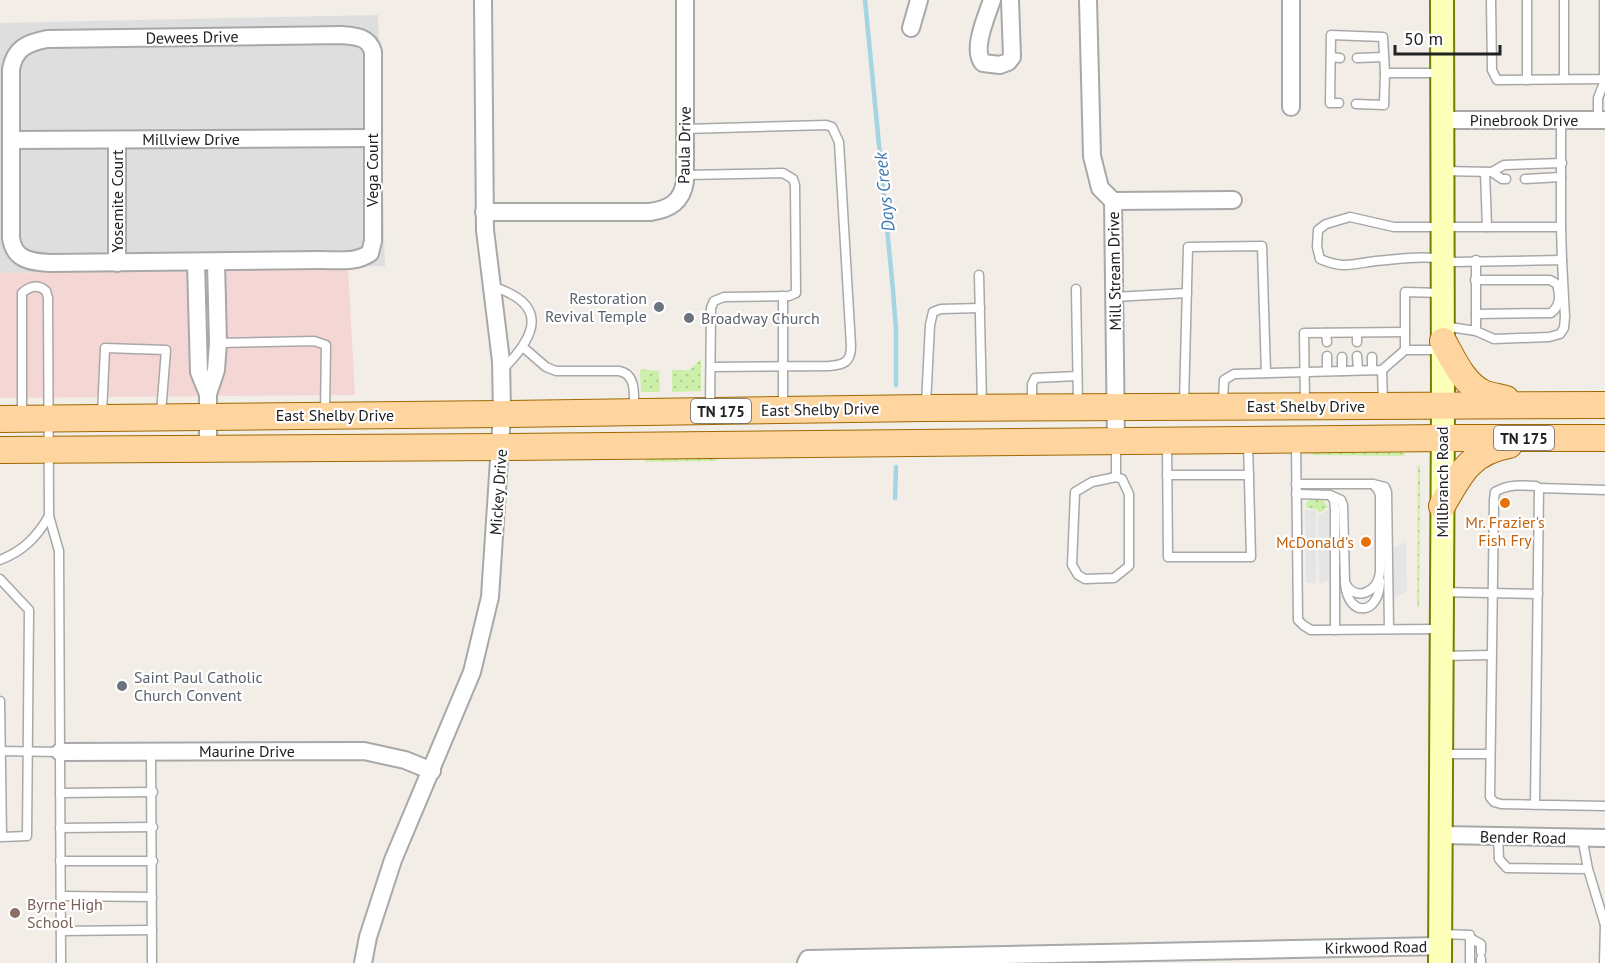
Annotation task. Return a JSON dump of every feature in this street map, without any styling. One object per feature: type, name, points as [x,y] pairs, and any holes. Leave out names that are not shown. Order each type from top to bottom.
[{"type":"main road","name":"Millbranch Road","points":[[1440,948],[1443,438],[1442,0]]},
{"type":"main road","points":[[1443,339],[1458,369],[1482,393],[1526,405]]},
{"type":"main road","name":"East Shelby Drive","points":[[11,419],[160,417],[208,405],[325,416],[926,408],[1605,405]]},
{"type":"main road","points":[[1442,506],[1461,473],[1477,456],[1498,447],[1542,438]]},
{"type":"main road","name":"East Shelby Drive","points":[[0,450],[1605,438]]},
{"type":"street","name":"Mickey Drive","points":[[363,963],[368,937],[393,860],[472,672],[489,597],[502,414],[501,372],[484,212],[483,0]]},
{"type":"street","name":"Paula Drive","points":[[484,212],[637,212],[664,210],[672,206],[682,195],[685,175],[685,0]]},
{"type":"street","points":[[911,28],[920,0]]},
{"type":"street","points":[[992,0],[979,40],[978,53],[983,63],[1000,65],[1008,63],[1011,57],[1010,0]]},
{"type":"street","name":"Mill Stream Drive","points":[[1088,0],[1092,156],[1100,188],[1113,201],[1116,441]]},
{"type":"street","points":[[1290,107],[1291,0]]},
{"type":"street","name":"Dewees Drive","points":[[10,140],[11,69],[14,57],[21,48],[32,42],[46,39],[347,35],[368,42],[373,59]]},
{"type":"street","name":"Vega Court","points":[[10,140],[10,238],[12,248],[28,260],[117,263],[216,262],[343,260],[365,256],[372,248],[373,59]]},
{"type":"street","name":"Pinebrook Drive","points":[[1443,120],[1602,120]]},
{"type":"street","name":"Millview Drive","points":[[10,140],[372,138]]},
{"type":"street","name":"Yosemite Court","points":[[117,140],[117,263]]},
{"type":"street","points":[[1113,201],[1233,200]]},
{"type":"street","points":[[196,262],[199,372],[208,405]]},
{"type":"street","points":[[208,449],[208,405],[216,370],[216,262]]},
{"type":"street","points":[[197,332],[217,338]]},
{"type":"street","name":"Maurine Drive","points":[[60,752],[364,751],[405,760],[432,771]]},
{"type":"street","name":"Bender Road","points":[[1441,836],[1605,838]]},
{"type":"street","name":"Kirkwood Road","points":[[807,961],[1440,948]]},
{"type":"lane","points":[[1491,0],[1493,75],[1497,80],[1605,79]]},
{"type":"lane","points":[[1527,0],[1527,80]]},
{"type":"lane","points":[[1564,0],[1564,79]]},
{"type":"lane","points":[[1602,120],[1598,98],[1605,79],[1604,0]]},
{"type":"lane","points":[[1340,104],[1330,103],[1335,58],[1331,35],[1383,37],[1384,105],[1356,104]]},
{"type":"lane","points":[[1357,58],[1384,57]]},
{"type":"lane","points":[[1385,73],[1443,73]]},
{"type":"lane","points":[[1223,406],[1224,380],[1234,374],[1382,370],[1405,350],[1476,331],[1494,339],[1554,337],[1560,334],[1564,328],[1561,121]]},
{"type":"lane","points":[[685,129],[818,124],[832,127],[839,142],[851,354],[849,359],[839,365],[711,367]]},
{"type":"lane","points":[[1443,171],[1488,172],[1504,165],[1562,163]]},
{"type":"lane","points":[[1488,172],[1506,179]]},
{"type":"lane","points":[[1487,227],[1488,172]]},
{"type":"lane","points":[[685,175],[783,173],[793,179],[795,185],[797,290],[795,295],[724,297],[714,301],[711,308],[710,411]]},
{"type":"lane","points":[[1525,179],[1561,177]]},
{"type":"lane","points":[[1561,227],[1394,227],[1350,217],[1326,224],[1318,230],[1317,247],[1320,259],[1335,265],[1350,266],[1373,262],[1443,258],[1455,262],[1562,260]]},
{"type":"lane","points":[[1184,406],[1188,247],[1262,246],[1266,373]]},
{"type":"lane","points":[[1476,260],[1476,331]]},
{"type":"lane","points":[[979,275],[982,408]]},
{"type":"lane","points":[[1475,280],[1550,280],[1557,284],[1562,298],[1551,313],[1476,314]]},
{"type":"lane","points":[[1545,314],[1554,301],[1550,280]]},
{"type":"lane","points":[[11,419],[22,293],[29,287],[37,286],[46,291],[48,298],[49,516],[59,551],[61,963]]},
{"type":"lane","points":[[491,286],[515,294],[522,299],[530,311],[531,332],[524,348],[501,372]]},
{"type":"lane","points":[[1076,289],[1078,407]]},
{"type":"lane","points":[[1405,350],[1405,292],[1443,293]]},
{"type":"lane","points":[[1114,297],[1187,293]]},
{"type":"lane","points":[[783,296],[783,410]]},
{"type":"lane","points":[[926,408],[930,325],[933,312],[941,309],[980,308]]},
{"type":"lane","points":[[1305,406],[1304,333],[1326,337],[1372,337],[1405,332]]},
{"type":"lane","points":[[217,338],[314,340],[326,345],[325,416]]},
{"type":"lane","points":[[102,418],[105,348],[166,350],[160,417]]},
{"type":"lane","points":[[524,348],[546,367],[556,371],[619,371],[628,374],[634,394],[634,412]]},
{"type":"lane","points":[[1327,357],[1327,371]]},
{"type":"lane","points":[[1342,357],[1342,371]]},
{"type":"lane","points":[[1357,357],[1358,370]]},
{"type":"lane","points":[[1372,357],[1372,370]]},
{"type":"lane","points":[[1382,370],[1383,406]]},
{"type":"lane","points":[[1032,408],[1032,384],[1035,378],[1077,376]]},
{"type":"lane","points":[[1295,439],[1298,620],[1311,630],[1442,629]]},
{"type":"lane","points":[[1167,441],[1168,557],[1251,557],[1248,440]]},
{"type":"lane","points":[[1116,441],[1116,477]]},
{"type":"lane","points":[[1167,475],[1249,475]]},
{"type":"lane","points":[[1116,477],[1122,479],[1129,494],[1129,566],[1114,578],[1085,579],[1072,565],[1075,492],[1092,482],[1116,477]]},
{"type":"lane","points":[[1296,484],[1373,484],[1385,487],[1388,492],[1389,629]]},
{"type":"lane","points":[[1296,494],[1330,495],[1341,500],[1346,596],[1349,602],[1357,607],[1366,608],[1377,599],[1380,590],[1380,495],[1373,484]]},
{"type":"lane","points":[[1605,490],[1512,485],[1495,492],[1490,753],[1490,797],[1494,802],[1605,806]]},
{"type":"lane","points":[[1535,805],[1539,488]]},
{"type":"lane","points":[[1330,495],[1334,500],[1335,509],[1335,630]]},
{"type":"lane","points":[[0,560],[25,546],[43,527],[49,516]]},
{"type":"lane","points":[[0,579],[29,610],[27,836],[2,837],[0,701]]},
{"type":"lane","points":[[1345,582],[1347,587],[1353,591],[1364,593],[1375,587],[1380,580]]},
{"type":"lane","points":[[1442,592],[1538,594]]},
{"type":"lane","points":[[1442,656],[1491,655]]},
{"type":"lane","points":[[0,751],[60,752]]},
{"type":"lane","points":[[152,752],[152,963]]},
{"type":"lane","points":[[1441,754],[1490,753]]},
{"type":"lane","points":[[60,793],[153,792]]},
{"type":"lane","points":[[60,828],[153,827]]},
{"type":"lane","points":[[1498,836],[1499,859],[1507,868],[1588,869]]},
{"type":"lane","points":[[1582,837],[1588,869],[1605,925],[1604,963]]},
{"type":"lane","points":[[60,861],[153,861]]},
{"type":"lane","points":[[61,896],[152,897]]},
{"type":"lane","points":[[61,931],[152,930]]},
{"type":"lane","points":[[1440,948],[1470,935],[1470,963]]},
{"type":"lane","points":[[1470,939],[1481,944],[1481,958]]},
{"type":"shaded area","points":[[378,15],[385,266],[0,273],[0,23]]},
{"type":"shaded area","points":[[348,268],[355,395],[0,398],[0,273]]},
{"type":"shaded area","points":[[1329,509],[1329,579],[1319,584],[1318,516]]},
{"type":"shaded area","points":[[1305,510],[1316,510],[1316,583],[1306,583]]},
{"type":"shaded area","points":[[1406,542],[1407,591],[1394,598],[1394,547]]},
{"type":"green space","points":[[701,359],[701,391],[672,392],[672,370],[689,370]]},
{"type":"green space","points":[[640,369],[659,371],[660,392],[641,392]]},
{"type":"green space","points":[[1312,453],[1405,453],[1404,456],[1311,455]]},
{"type":"green space","points":[[717,458],[717,461],[645,462],[645,459]]},
{"type":"green space","points":[[1420,465],[1419,607],[1417,607],[1417,466]]},
{"type":"green space","points":[[1311,498],[1323,500],[1328,507],[1319,513],[1317,509],[1306,508],[1306,503]]},
{"type":"waterway","name":"Days Creek","points":[[865,0],[893,290],[896,385]]},
{"type":"waterway","name":"Days Creek","points":[[895,498],[896,467]]},
{"type":"place","name":"Restoration Revival Temple","points":[[659,307]]},
{"type":"place","name":"Broadway Church","points":[[689,318]]},
{"type":"place","name":"Mr. Frazier's Fish Fry","points":[[1505,503]]},
{"type":"place","name":"McDonald's","points":[[1366,542]]},
{"type":"place","name":"Saint Paul Catholic Church Convent","points":[[122,686]]},
{"type":"place","name":"Byrne High School","points":[[15,913]]}]
